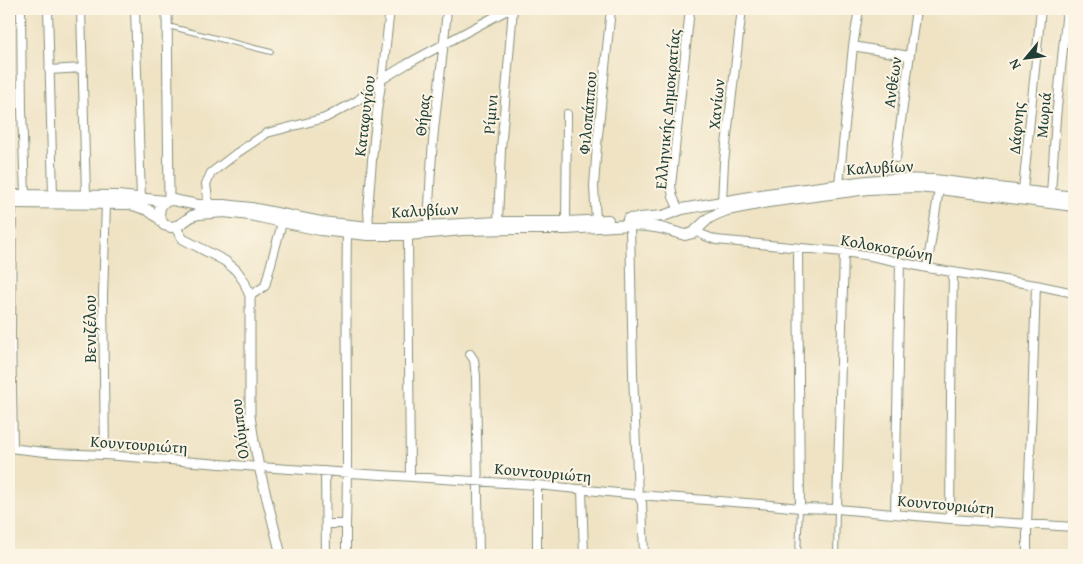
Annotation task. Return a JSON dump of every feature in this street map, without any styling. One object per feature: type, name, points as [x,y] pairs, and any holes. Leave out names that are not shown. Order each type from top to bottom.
[{"type":"main road","name":"Καλυβίων","points":[[10,200],[25,195],[124,196],[141,199],[170,200],[187,204],[238,207],[321,222],[369,227],[397,227],[646,218],[767,194],[867,181],[918,180],[958,182],[1074,197]]},
{"type":"main road","name":"Καλυβίων","points":[[179,225],[192,216],[224,212],[250,215],[320,230],[347,233],[408,235],[463,230],[566,229],[630,225],[654,227],[681,235],[690,234],[709,218],[727,210],[768,202],[868,189],[917,187],[1074,206]]},
{"type":"main road","points":[[10,200],[130,204],[148,210],[160,219],[164,225],[171,227],[179,225],[185,218],[186,212],[181,203],[170,200],[160,207],[160,219]]},
{"type":"main road","points":[[678,233],[672,222],[674,214],[681,210],[691,210],[697,216],[698,224],[696,229]]},
{"type":"street","points":[[21,9],[25,195]]},
{"type":"street","points":[[48,9],[53,195]]},
{"type":"street","points":[[81,9],[86,195]]},
{"type":"street","points":[[135,9],[141,199]]},
{"type":"street","points":[[167,9],[170,200]]},
{"type":"street","name":"Καταφυγίου","points":[[369,227],[368,210],[372,160],[390,9]]},
{"type":"street","name":"Θήρας","points":[[428,225],[434,130],[445,43],[447,9]]},
{"type":"street","points":[[209,205],[206,184],[211,173],[267,133],[325,118],[357,101],[381,80],[407,64],[509,9]]},
{"type":"street","name":"Ρίμινι","points":[[498,222],[501,149],[513,9]]},
{"type":"street","name":"Φιλοπάππου","points":[[596,220],[594,186],[611,9]]},
{"type":"street","name":"Ελληνικής Δημοκρατίας","points":[[681,210],[673,197],[671,186],[690,9]]},
{"type":"street","name":"Χανίων","points":[[722,202],[725,153],[742,9]]},
{"type":"street","points":[[839,184],[853,46],[859,9]]},
{"type":"street","name":"Ανθέων","points":[[896,158],[916,9]]},
{"type":"street","name":"Δάφνης","points":[[1024,190],[1041,9]]},
{"type":"street","name":"Μωριά","points":[[1050,194],[1067,9]]},
{"type":"street","points":[[853,46],[909,56]]},
{"type":"street","points":[[49,70],[83,68]]},
{"type":"street","points":[[566,222],[567,114]]},
{"type":"street","points":[[927,268],[939,189]]},
{"type":"street","points":[[10,200],[11,448]]},
{"type":"street","name":"Βενιζέλου","points":[[105,455],[103,296],[106,203]]},
{"type":"street","points":[[179,225],[183,239],[225,261],[236,270],[244,281],[250,296],[265,286],[282,223]]},
{"type":"street","points":[[630,225],[638,495],[642,503],[644,555]]},
{"type":"street","name":"Κολοκοτρώνη","points":[[696,229],[716,240],[844,252],[927,268],[1074,292]]},
{"type":"street","points":[[346,555],[348,472],[347,233]]},
{"type":"street","points":[[408,235],[410,476]]},
{"type":"street","points":[[798,248],[800,508]]},
{"type":"street","points":[[837,509],[844,252]]},
{"type":"street","points":[[895,514],[900,263]]},
{"type":"street","points":[[950,519],[953,272]]},
{"type":"street","points":[[1027,555],[1036,285]]},
{"type":"street","name":"Ολύμπου","points":[[250,296],[250,416],[259,467],[281,555]]},
{"type":"street","points":[[470,354],[474,360],[476,376],[478,555]]},
{"type":"street","name":"Κουντουριώτη","points":[[11,448],[54,453],[537,485],[800,508],[837,509],[1074,527]]},
{"type":"street","points":[[325,471],[326,555]]},
{"type":"street","points":[[537,485],[538,555]]},
{"type":"street","points":[[582,489],[584,555]]},
{"type":"street","points":[[326,524],[346,524]]},
{"type":"lane","points":[[168,26],[271,52]]},
{"type":"lane","points":[[798,555],[800,508]]},
{"type":"lane","points":[[836,555],[837,509]]}]
